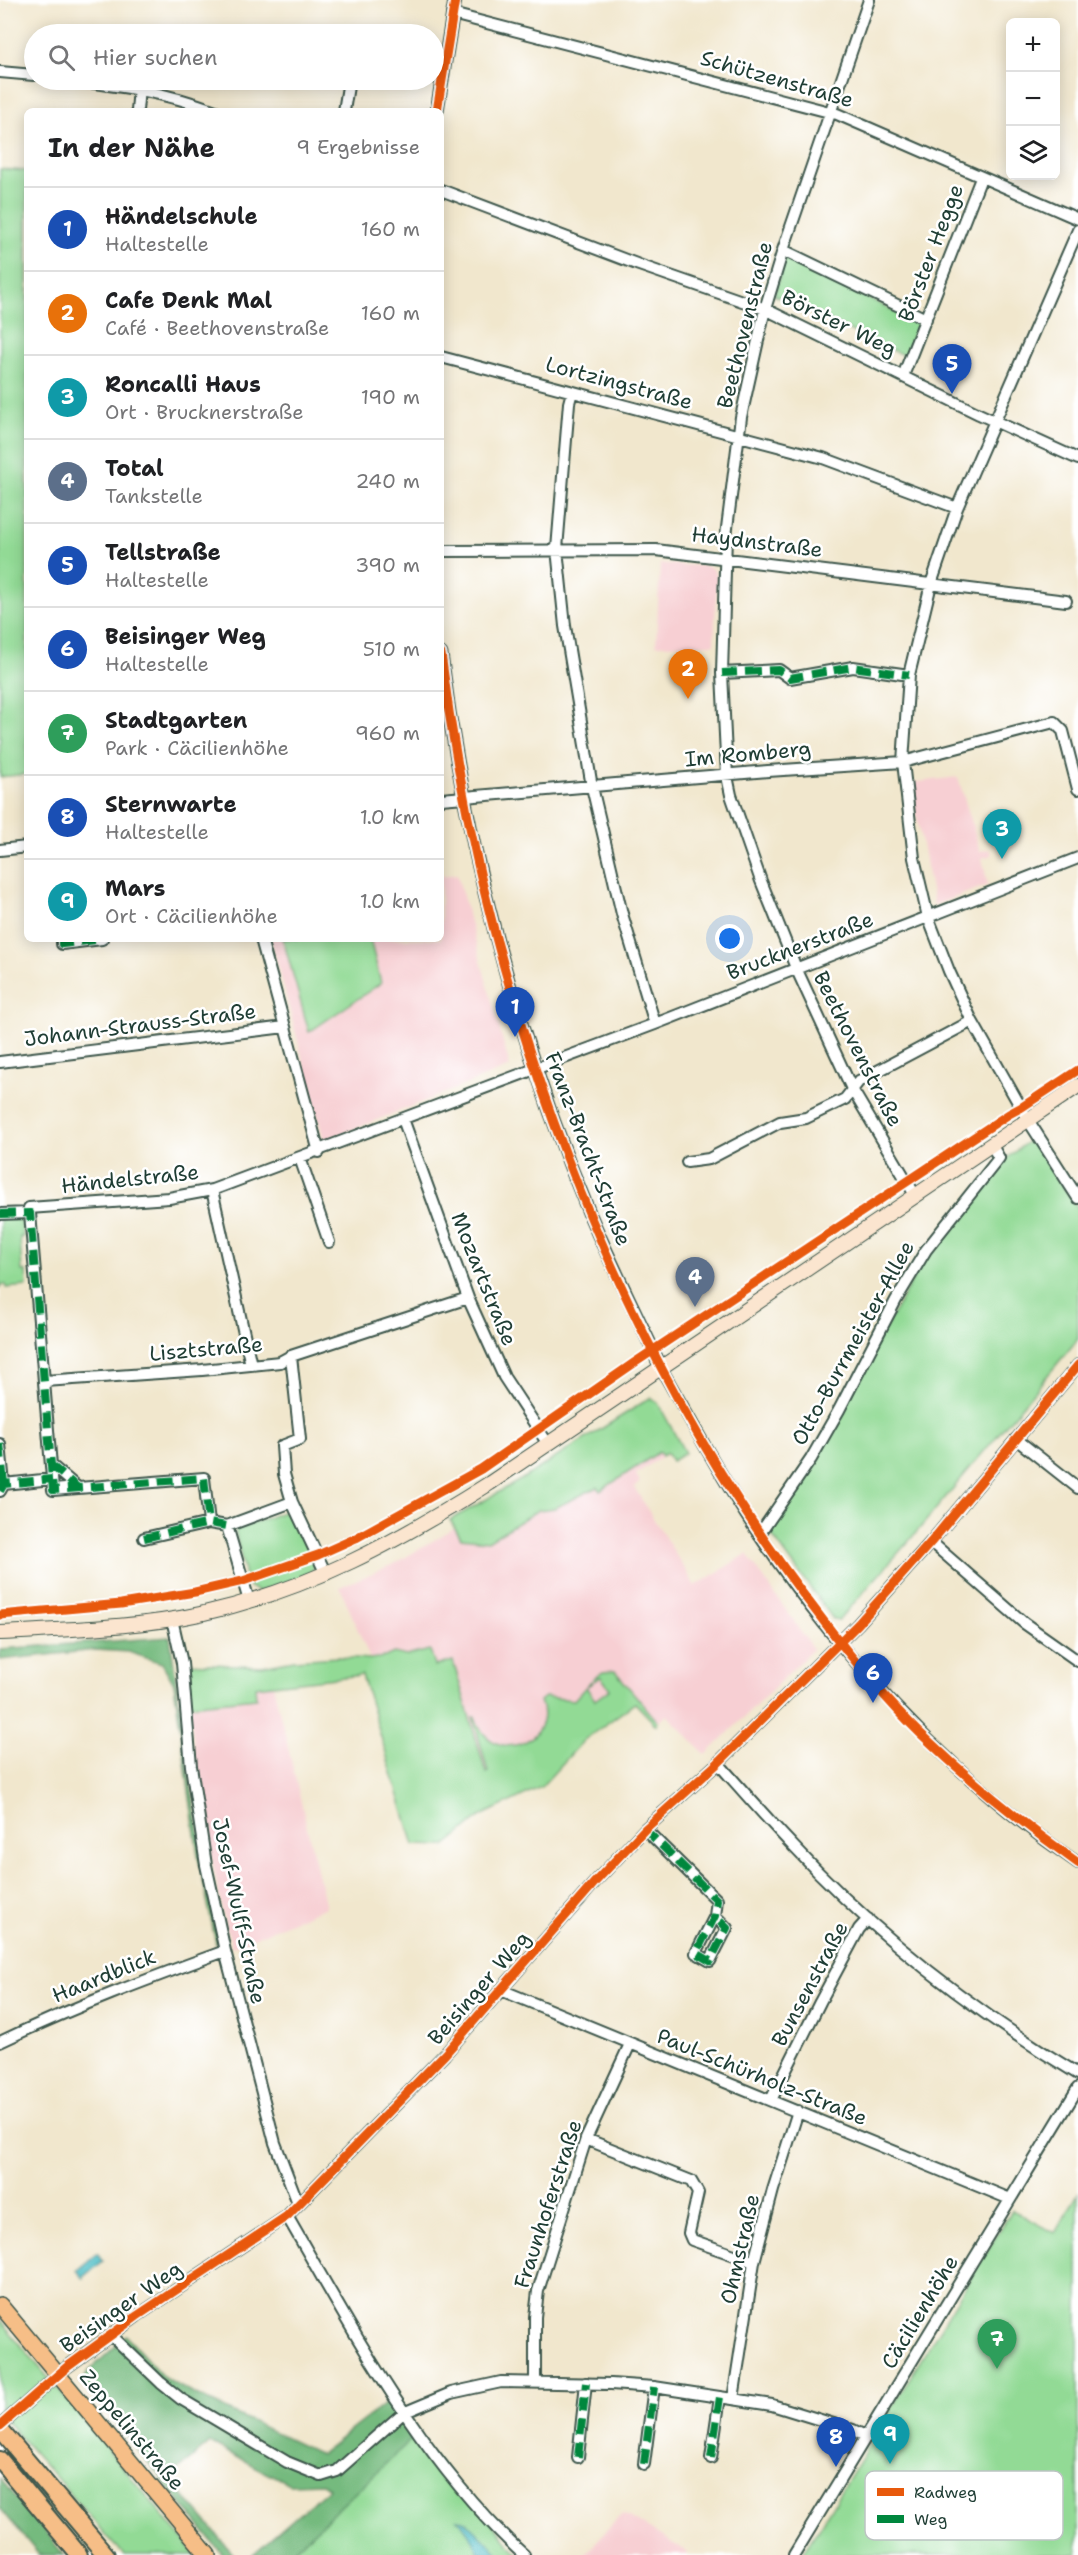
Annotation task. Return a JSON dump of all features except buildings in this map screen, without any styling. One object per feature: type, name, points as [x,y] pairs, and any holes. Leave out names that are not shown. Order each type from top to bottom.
[{"type":"highway","points":[[3,2431],[106,2555]]},
{"type":"highway","points":[[0,2460],[79,2555]]},
{"type":"main road","points":[[0,1633],[172,1619],[249,1601],[326,1574],[400,1537],[440,1514],[548,1444],[1078,1086]]},
{"type":"main road","name":"Zeppelinstraße","points":[[0,2305],[208,2555]]},
{"type":"street","points":[[444,62],[455,0]]},
{"type":"street","name":"Beethovenstraße","points":[[869,0],[765,309],[738,434],[726,536],[722,673],[727,776],[731,795],[760,881],[796,968],[852,1089],[915,1195]]},
{"type":"street","name":"Schützenstraße","points":[[452,14],[832,112],[1078,219]]},
{"type":"street","points":[[0,72],[24,74]]},
{"type":"street","points":[[137,108],[139,90]]},
{"type":"street","points":[[147,90],[207,108]]},
{"type":"street","points":[[345,108],[348,90]]},
{"type":"street","points":[[436,108],[439,90]]},
{"type":"street","name":"Börster Hegge","points":[[903,376],[981,178]]},
{"type":"street","name":"Börster Weg","points":[[444,191],[639,265],[765,309],[996,422],[1016,429],[1078,459]]},
{"type":"street","points":[[1078,230],[957,508],[931,584],[909,675],[903,762],[914,858],[928,917],[949,971],[972,1021],[1028,1120],[1078,1198]]},
{"type":"street","name":"Börster Weg","points":[[783,250],[926,319]]},
{"type":"street","name":"Lortzingstraße","points":[[444,358],[824,458],[957,508]]},
{"type":"street","points":[[572,392],[569,403],[557,549],[576,703],[592,787],[622,914],[655,1024]]},
{"type":"street","name":"Haydnstraße","points":[[444,551],[656,550],[727,557],[1066,601]]},
{"type":"street","points":[[722,673],[779,670],[790,678],[853,667],[909,675]]},
{"type":"street","name":"Franz-Bracht-Straße","points":[[444,673],[469,824],[493,921],[537,1069],[590,1216],[661,1368]]},
{"type":"street","name":"Im Romberg","points":[[444,799],[903,762],[1054,722],[1063,731],[1078,789]]},
{"type":"street","points":[[0,850],[24,847]]},
{"type":"street","name":"Brucknerstraße","points":[[537,1069],[1078,858]]},
{"type":"street","points":[[62,942],[62,944],[78,942]]},
{"type":"street","name":"Johann-Strauss-Straße","points":[[262,942],[318,1152]]},
{"type":"street","points":[[687,1162],[709,1159],[780,1122],[806,1118],[845,1098],[859,1080],[972,1021]]},
{"type":"street","name":"Johann-Strauss-Straße","points":[[0,1062],[285,1027]]},
{"type":"street","name":"Händelstraße","points":[[0,1214],[30,1213],[29,1208],[169,1198],[212,1190],[537,1069]]},
{"type":"street","name":"Mozartstraße","points":[[403,1119],[468,1298],[504,1377],[548,1444]]},
{"type":"street","name":"Otto-Burrmeister-Allee","points":[[759,1534],[811,1460],[840,1410],[896,1300],[926,1250],[999,1158],[991,1144]]},
{"type":"street","points":[[300,1158],[329,1242]]},
{"type":"street","points":[[212,1190],[251,1365]]},
{"type":"street","points":[[30,1213],[52,1484]]},
{"type":"street","name":"Lisztstraße","points":[[45,1381],[280,1362],[291,1356],[468,1298]]},
{"type":"street","points":[[291,1356],[300,1439],[282,1446],[284,1474],[292,1502],[326,1574]]},
{"type":"street","name":"Beisinger Weg","points":[[3,2431],[58,2374],[111,2335],[287,2216],[445,2054],[595,1882],[645,1829],[718,1763],[840,1642],[931,1542],[1078,1365]]},
{"type":"street","points":[[661,1368],[708,1454],[759,1534],[840,1642],[885,1696],[920,1733],[1016,1816],[1078,1863]]},
{"type":"street","points":[[1016,1439],[1078,1488]]},
{"type":"street","points":[[0,1444],[2,1487],[52,1484],[78,1488],[204,1478],[209,1523]]},
{"type":"street","points":[[51,1465],[78,1488]]},
{"type":"street","points":[[144,1538],[209,1523],[227,1526],[292,1502]]},
{"type":"street","points":[[227,1526],[249,1601]]},
{"type":"street","points":[[931,1542],[1023,1623],[1078,1661]]},
{"type":"street","name":"Josef-Wulff-Straße","points":[[172,1619],[182,1663],[191,1766],[206,1864],[225,1951],[274,2144],[298,2203]]},
{"type":"street","points":[[718,1763],[795,1849],[868,1919],[936,1976],[1035,2048],[1078,2074]]},
{"type":"street","points":[[645,1829],[717,1900],[715,1916]]},
{"type":"street","name":"Bunsenstraße","points":[[771,2100],[831,1981],[859,1929],[868,1919]]},
{"type":"street","name":"Haardblick","points":[[0,2042],[115,1991],[225,1951]]},
{"type":"street","name":"Paul-Schürholz-Straße","points":[[501,1990],[1010,2199]]},
{"type":"street","name":"Fraunhoferstraße","points":[[535,2382],[535,2317],[538,2291],[585,2139],[630,2044]]},
{"type":"street","name":"Cäcilienhöhe","points":[[794,2555],[1078,2088]]},
{"type":"street","name":"Ohmstraße","points":[[733,2399],[754,2262],[773,2190],[798,2111]]},
{"type":"street","points":[[585,2139],[691,2181],[698,2193],[689,2233],[692,2240],[754,2262]]},
{"type":"street","points":[[287,2216],[403,2413],[452,2476],[508,2541],[524,2555]]},
{"type":"street","points":[[111,2335],[181,2399],[287,2462],[321,2476],[337,2471],[403,2413],[452,2393],[501,2382],[654,2387],[772,2405],[853,2430],[867,2437]]},
{"type":"street","points":[[578,2457],[586,2383]]},
{"type":"street","points":[[644,2464],[654,2387]]},
{"type":"street","points":[[711,2458],[720,2397]]},
{"type":"shaded area","points":[[660,564],[707,566],[712,568],[717,575],[714,644],[656,645]]},
{"type":"shaded area","points":[[958,777],[980,851],[990,849],[992,855],[982,858],[988,885],[934,905],[910,783]]},
{"type":"shaded area","points":[[457,874],[510,1067],[324,1141],[272,942],[444,942],[444,876]]},
{"type":"shaded area","points":[[652,1409],[676,1447],[636,1474],[640,1482],[634,1487],[695,1586],[747,1554],[813,1649],[706,1755],[667,1715],[658,1722],[625,1682],[489,1779],[367,1674],[370,1659],[340,1587],[396,1563]]},
{"type":"shaded area","points":[[273,1684],[326,1907],[232,1947],[224,1920],[202,1810],[189,1705],[255,1698],[254,1687]]},
{"type":"shaded area","points":[[621,2515],[628,2516],[687,2552],[686,2555],[584,2555]]},
{"type":"green space","points":[[0,169],[24,171],[24,774],[0,777]]},
{"type":"green space","points":[[785,256],[918,323],[905,356],[774,295]]},
{"type":"green space","points":[[284,942],[371,942],[381,983],[309,1032]]},
{"type":"green space","points":[[1031,1139],[1078,1208],[1078,1339],[915,1534],[839,1620],[833,1619],[768,1530],[926,1257],[997,1166]]},
{"type":"green space","points":[[21,1217],[22,1271],[26,1271],[27,1286],[6,1288],[6,1285],[2,1285],[0,1288],[0,1219]]},
{"type":"green space","points":[[650,1398],[658,1403],[685,1453],[672,1461],[667,1453],[662,1456],[659,1452],[600,1491],[597,1487],[555,1508],[538,1510],[488,1541],[461,1538],[450,1520],[522,1479]]},
{"type":"green space","points":[[291,1509],[316,1560],[311,1574],[258,1592],[247,1585],[235,1530]]},
{"type":"green space","points":[[170,1637],[188,1768],[218,1939],[216,1944],[198,1855],[174,1684],[162,1663],[128,1652],[96,1650],[0,1660],[0,1649]]},
{"type":"green space","points":[[430,1650],[435,1666],[453,1661],[486,1773],[488,1772],[473,1717],[483,1733],[494,1742],[507,1746],[520,1744],[531,1738],[539,1728],[543,1716],[540,1701],[545,1697],[574,1700],[591,1681],[592,1683],[586,1687],[595,1700],[610,1689],[601,1677],[594,1681],[593,1679],[603,1672],[615,1671],[658,1722],[656,1725],[635,1703],[584,1740],[541,1787],[481,1816],[445,1846],[414,1845],[362,1675],[255,1687],[256,1698],[189,1705],[184,1663],[262,1666],[294,1660],[338,1657],[370,1659],[394,1653],[406,1656]]},
{"type":"green space","points":[[1078,2194],[1078,2555],[802,2555],[1012,2210],[1055,2233]]},
{"type":"green space","points":[[0,2320],[196,2555],[124,2555],[9,2424],[0,2411]]},
{"type":"green space","points":[[126,2336],[164,2378],[320,2454],[387,2402],[415,2436],[289,2555],[252,2555],[329,2488],[322,2483],[289,2484],[210,2443],[169,2478],[234,2555],[223,2555],[83,2382],[87,2373]]},
{"type":"green space","points":[[415,2435],[519,2555],[289,2555]]},
{"type":"green space","points":[[0,2478],[64,2555],[39,2555],[0,2508]]},
{"type":"water","points":[[97,2253],[103,2261],[83,2278],[77,2270]]},
{"type":"water","points":[[458,2519],[466,2522],[501,2555],[479,2553],[474,2541]]},
{"type":"marked path","points":[[722,673],[779,670],[790,678],[853,667],[909,675]]},
{"type":"marked path","points":[[62,942],[62,944],[78,942]]},
{"type":"marked path","points":[[0,1214],[30,1213],[53,1490],[204,1478],[209,1523]]},
{"type":"marked path","points":[[0,1444],[4,1484]]},
{"type":"marked path","points":[[51,1465],[78,1488]]},
{"type":"marked path","points":[[0,1491],[4,1484],[52,1479]]},
{"type":"marked path","points":[[144,1538],[209,1523],[227,1526]]},
{"type":"marked path","points":[[645,1829],[717,1900],[715,1916],[696,1953],[710,1961],[727,1928],[715,1916]]},
{"type":"marked path","points":[[578,2457],[586,2383]]},
{"type":"marked path","points":[[644,2464],[654,2387]]},
{"type":"marked path","points":[[711,2458],[720,2397]]},
{"type":"cycle path","points":[[444,68],[455,0]]},
{"type":"cycle path","points":[[437,108],[440,90]]},
{"type":"cycle path","points":[[444,673],[461,780],[489,908],[524,1035],[568,1160],[619,1281],[678,1399],[745,1511],[819,1615],[880,1691],[920,1733],[977,1785],[1078,1863]]},
{"type":"cycle path","points":[[0,1615],[121,1604],[195,1592],[243,1581],[318,1555],[356,1538],[481,1469],[634,1363],[1078,1070]]},
{"type":"cycle path","points":[[0,2426],[67,2367],[137,2316],[287,2216],[445,2054],[595,1882],[645,1829],[718,1763],[858,1624],[931,1542],[1078,1365]]},
{"type":"place","name":"Tellstraße","points":[[952,394]]},
{"type":"place","name":"Cafe Denk Mal","points":[[688,699]]},
{"type":"place","name":"Roncalli Haus","points":[[1002,859]]},
{"type":"place","name":"Händelschule","points":[[515,1037]]},
{"type":"place","name":"Total","points":[[695,1307]]},
{"type":"place","name":"Beisinger Weg","points":[[873,1703]]},
{"type":"place","name":"Stadtgarten","points":[[997,2369]]},
{"type":"place","name":"Mars","points":[[890,2464]]},
{"type":"place","name":"Sternwarte","points":[[836,2467]]}]
